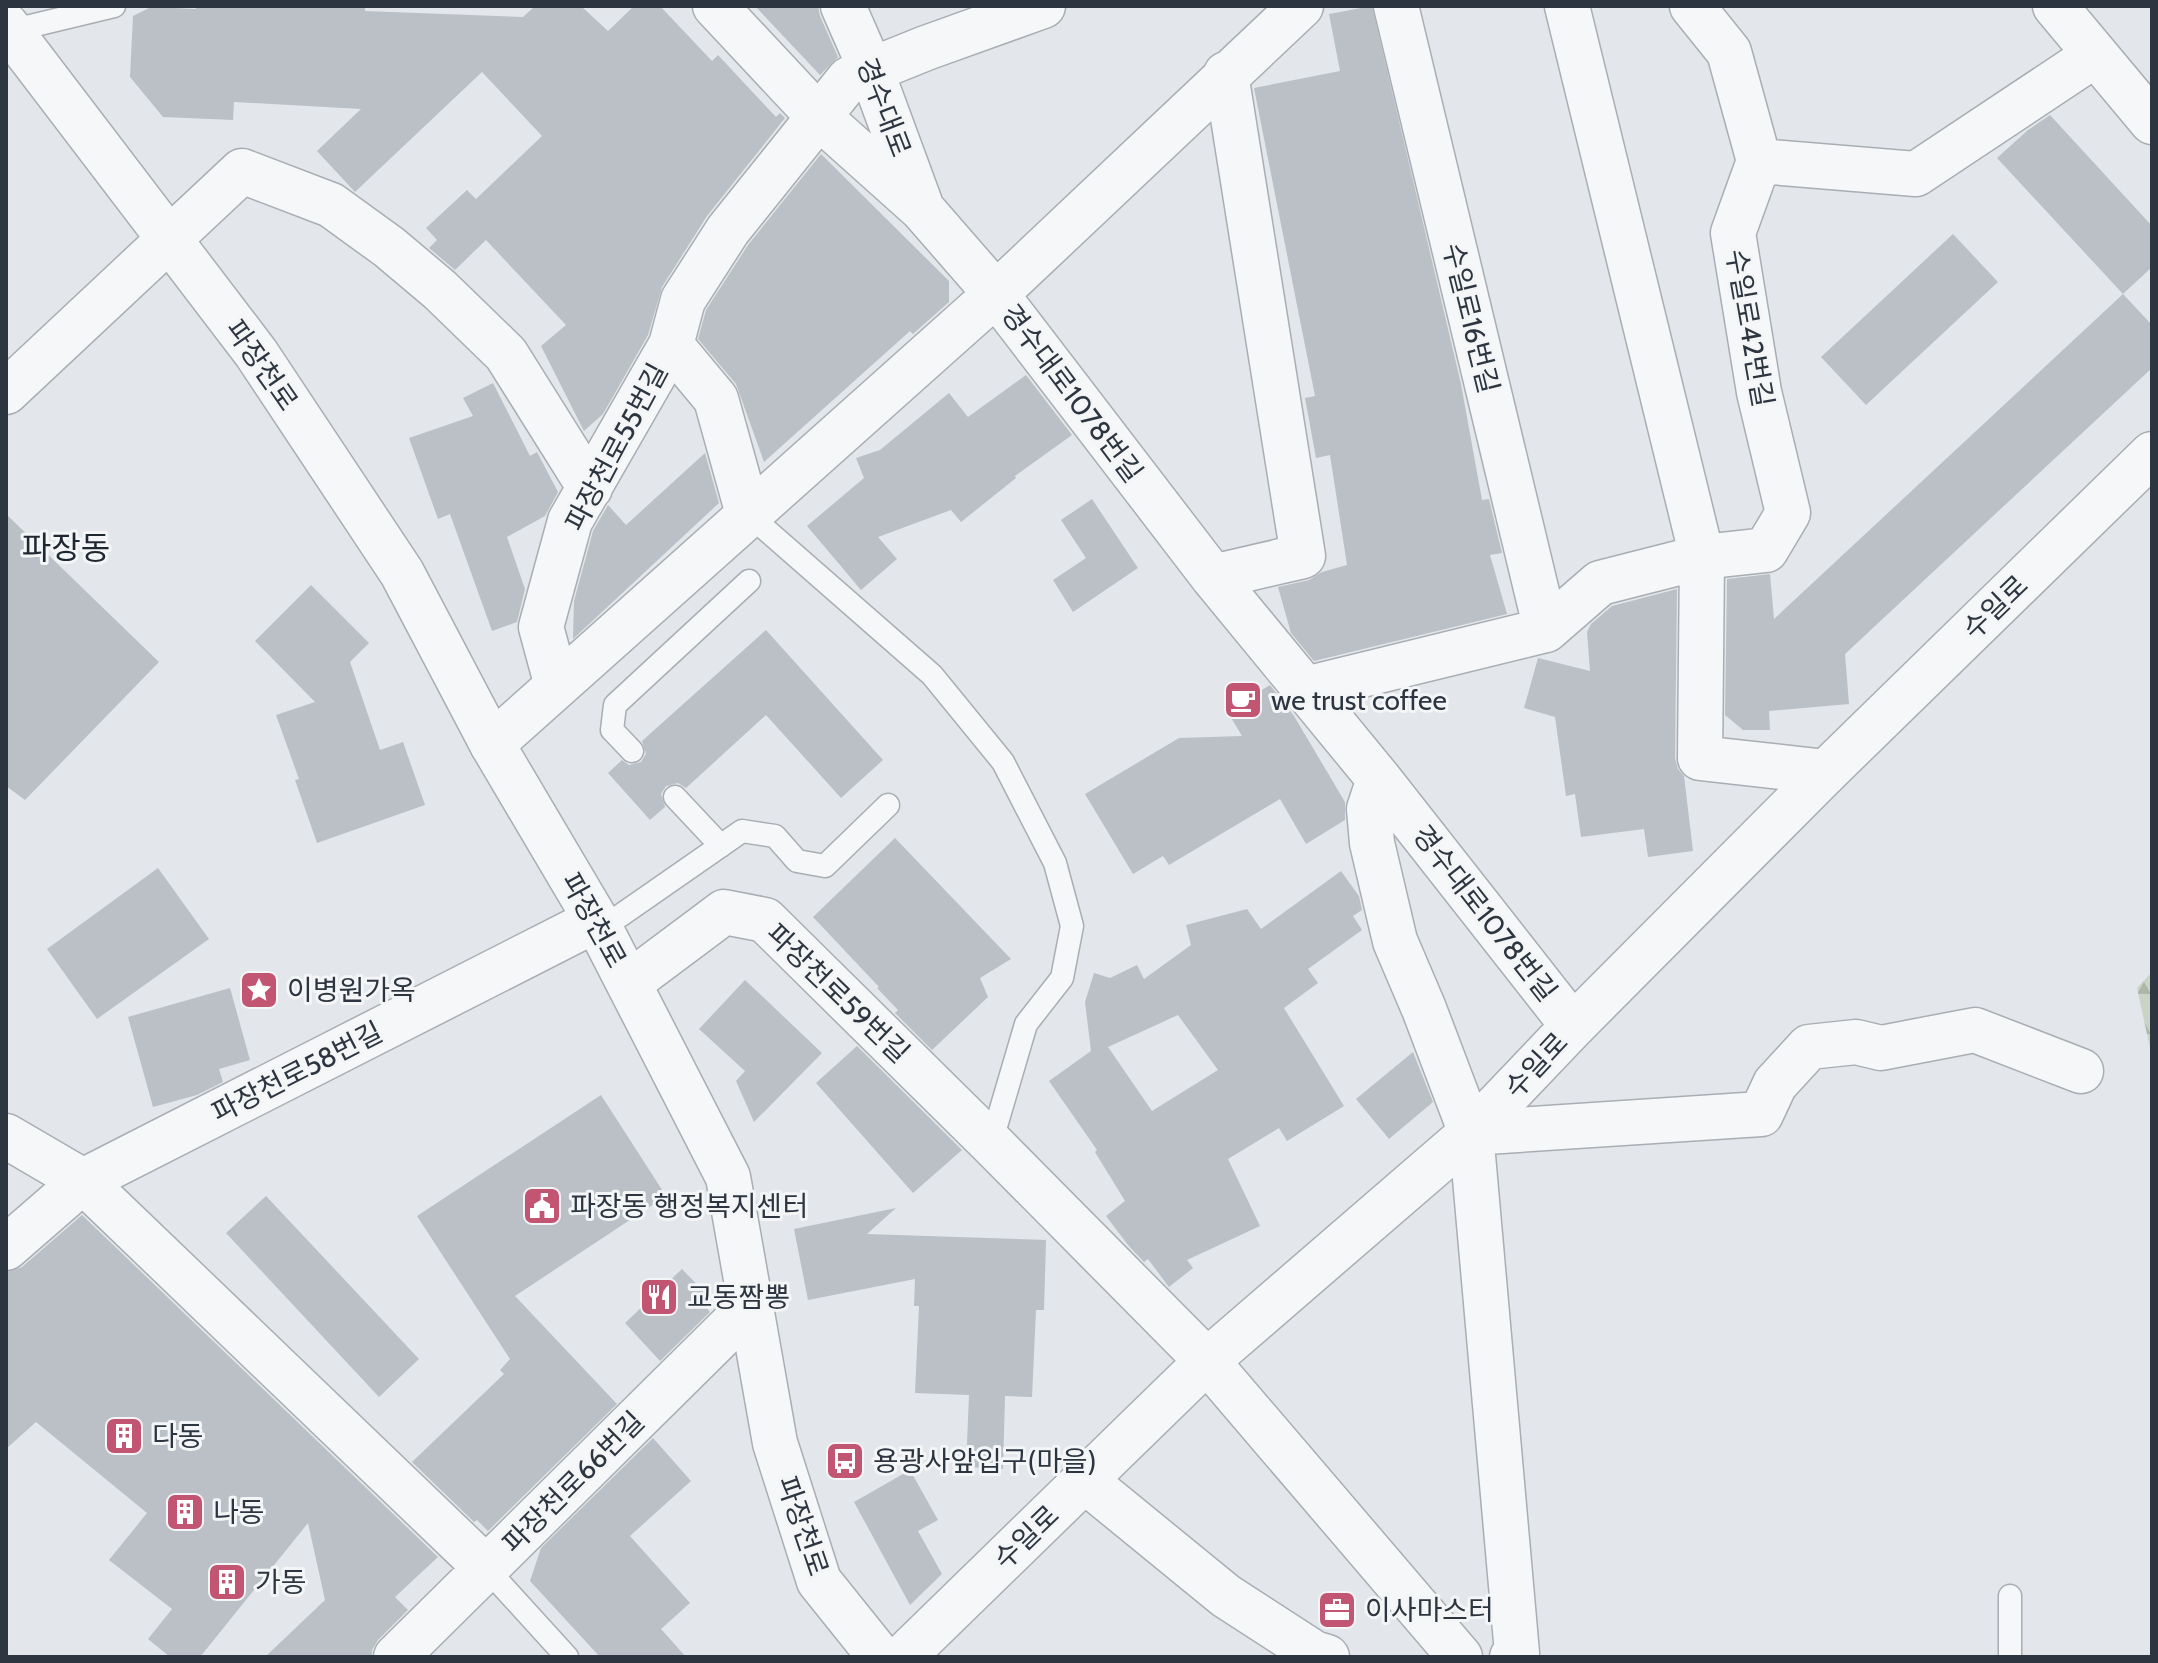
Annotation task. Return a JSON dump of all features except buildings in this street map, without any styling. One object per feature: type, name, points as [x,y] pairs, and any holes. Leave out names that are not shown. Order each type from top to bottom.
[{"type":"street","name":"경수대로1078번길","points":[[715,6],[818,116],[922,209],[996,294],[1213,577],[1379,779],[1573,1026]]},
{"type":"street","name":"경수대로","points":[[843,6],[871,70],[922,209]]},
{"type":"street","points":[[671,345],[683,300],[728,230],[849,79],[1043,6]]},
{"type":"street","points":[[492,744],[996,294],[1301,6]]},
{"type":"street","name":"수일로16번길","points":[[1396,6],[1546,630]]},
{"type":"street","points":[[1567,6],[1702,557],[1700,758],[1826,772]]},
{"type":"street","points":[[1692,6],[1729,52],[1759,161],[1916,174],[2095,55]]},
{"type":"street","points":[[2055,6],[2152,122]]},
{"type":"street","name":"파장천로","points":[[8,28],[256,353],[402,573],[492,744],[599,924],[728,1177],[775,1443],[819,1581],[880,1657]]},
{"type":"street","points":[[1213,577],[1303,556],[1226,74]]},
{"type":"street","name":"수일로42번길","points":[[1702,557],[1766,550],[1788,513],[1759,392],[1733,233],[1759,161]]},
{"type":"street","points":[[6,392],[242,171],[331,205],[389,247],[440,290],[506,354],[590,488]]},
{"type":"street","name":"파장천로55번길","points":[[557,686],[541,627],[570,521],[671,345],[716,399],[748,514]]},
{"type":"street","name":"수일로","points":[[903,1657],[1207,1361],[1471,1133],[1826,772],[2152,454]]},
{"type":"street","points":[[1305,689],[1546,630],[1600,583],[1702,557]]},
{"type":"street","points":[[1379,779],[1369,809],[1372,843],[1395,941],[1471,1133],[1516,1656]]},
{"type":"street","name":"파장천로59번길","points":[[629,983],[724,912],[765,920],[1207,1361],[1460,1657]]},
{"type":"street","name":"파장천로58번길","points":[[6,1248],[83,1181],[599,924]]},
{"type":"street","points":[[1471,1133],[1761,1114],[1775,1084],[1809,1047],[1856,1042],[1881,1048],[1975,1030],[2081,1071]]},
{"type":"street","points":[[6,1136],[83,1181],[486,1568]]},
{"type":"street","name":"파장천로66번길","points":[[396,1657],[751,1306]]},
{"type":"street","points":[[1084,1480],[1226,1596],[1314,1653],[1327,1657]]},
{"type":"lane","name":"파장천로","points":[[8,28],[114,6]]},
{"type":"lane","points":[[748,514],[932,675],[1003,762],[1055,863],[1072,926],[1062,978],[1026,1024],[991,1143]]},
{"type":"lane","points":[[632,751],[612,730],[615,705],[749,581]]},
{"type":"lane","points":[[675,797],[721,846]]},
{"type":"lane","points":[[599,924],[742,831],[775,836],[797,861],[825,866],[888,805]]},
{"type":"lane","points":[[486,1568],[567,1657]]},
{"type":"lane","points":[[2010,1596],[2010,1657]]},
{"type":"green space","points":[[2152,972],[2152,1057],[2137,988]]},
{"type":"place","name":"we trust coffee","points":[[1243,700]]},
{"type":"place","name":"이병원가옥","points":[[259,990]]},
{"type":"place","name":"파장동 행정복지센터","points":[[542,1206]]},
{"type":"place","name":"교동짬뽕","points":[[659,1297]]},
{"type":"place","name":"다동","points":[[124,1436]]},
{"type":"place","name":"용광사앞입구(마을)","points":[[845,1461]]},
{"type":"place","name":"나동","points":[[185,1512]]},
{"type":"place","name":"가동","points":[[227,1582]]},
{"type":"place","name":"이사마스터","points":[[1337,1610]]},
{"type":"district","name":"파장동","points":[[66,548]]}]
